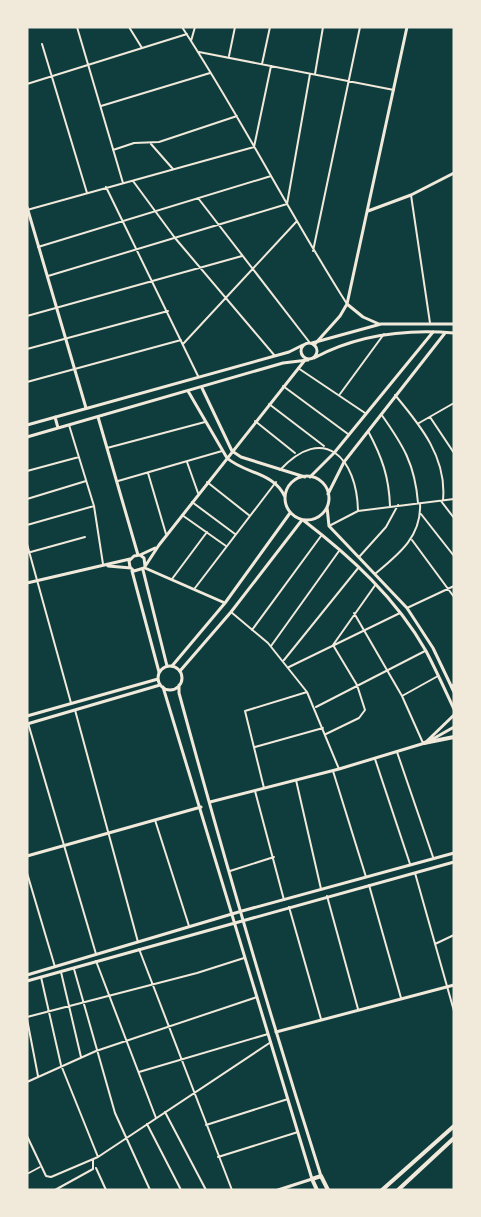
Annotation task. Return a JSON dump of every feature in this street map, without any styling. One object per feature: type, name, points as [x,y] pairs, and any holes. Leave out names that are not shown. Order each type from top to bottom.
[{"type":"main road","points":[[424,743],[454,737]]},
{"type":"main road","points":[[382,1190],[454,1126]]},
{"type":"main road","points":[[398,1190],[454,1138]]},
{"type":"main road","points":[[430,1148],[436,1155]]},
{"type":"main road","points":[[317,1190],[312,1179],[321,1176],[328,1190]]},
{"type":"street","points":[[77,27],[123,183]]},
{"type":"street","points":[[129,27],[142,48]]},
{"type":"street","points":[[182,27],[212,73],[286,204],[347,303],[363,317],[381,324]]},
{"type":"street","points":[[191,41],[195,27]]},
{"type":"street","points":[[228,58],[236,27]]},
{"type":"street","points":[[262,64],[270,27]]},
{"type":"street","points":[[315,75],[323,27]]},
{"type":"street","points":[[314,251],[360,27]]},
{"type":"street","points":[[313,343],[340,316],[347,303],[407,27]]},
{"type":"street","points":[[27,84],[187,34]]},
{"type":"street","points":[[42,44],[50,77],[87,193]]},
{"type":"street","points":[[198,52],[393,90]]},
{"type":"street","points":[[254,147],[271,66]]},
{"type":"street","points":[[101,106],[212,73]]},
{"type":"street","points":[[286,204],[310,74]]},
{"type":"street","points":[[112,150],[134,143],[150,144],[237,116]]},
{"type":"street","points":[[150,144],[173,169]]},
{"type":"street","points":[[86,408],[59,307],[27,209],[254,147]]},
{"type":"street","points":[[367,211],[411,195],[454,173]]},
{"type":"street","points":[[38,247],[271,176]]},
{"type":"street","points":[[132,180],[175,238],[275,356]]},
{"type":"street","points":[[106,188],[153,280],[198,377]]},
{"type":"street","points":[[411,195],[430,324]]},
{"type":"street","points":[[198,198],[313,343],[317,352],[314,358]]},
{"type":"street","points":[[48,276],[286,204]]},
{"type":"street","points":[[27,381],[182,342],[297,221]]},
{"type":"street","points":[[27,316],[242,256]]},
{"type":"street","points":[[27,349],[168,311]]},
{"type":"street","points":[[27,425],[381,324],[454,324]]},
{"type":"street","points":[[285,497],[293,482],[307,477],[334,453],[433,332]]},
{"type":"street","points":[[445,332],[344,462],[328,494],[327,507],[329,526],[407,608],[433,648],[453,689]]},
{"type":"street","points":[[340,394],[384,333]]},
{"type":"street","points":[[27,436],[284,363],[314,358],[338,347],[384,333],[454,333]]},
{"type":"street","points":[[303,345],[301,354],[306,360]]},
{"type":"street","points":[[144,568],[166,534],[269,403],[306,360]]},
{"type":"street","points":[[298,368],[340,394],[365,413]]},
{"type":"street","points":[[283,386],[349,434]]},
{"type":"street","points":[[202,387],[232,450],[241,458],[321,482],[328,494]]},
{"type":"street","points":[[188,391],[226,458],[276,482],[291,513],[359,567],[376,584],[400,613],[425,651],[454,710]]},
{"type":"street","points":[[395,395],[419,423],[435,450],[445,483],[442,500],[454,518]]},
{"type":"street","points":[[108,402],[110,413]]},
{"type":"street","points":[[269,403],[344,462],[356,485],[358,511]]},
{"type":"street","points":[[419,423],[454,403]]},
{"type":"street","points":[[450,405],[454,408]]},
{"type":"street","points":[[381,414],[402,444],[410,461],[416,477],[421,514],[454,556]]},
{"type":"street","points":[[55,417],[58,428]]},
{"type":"street","points":[[98,417],[139,555],[145,560],[144,568],[166,666]]},
{"type":"street","points":[[430,417],[454,453]]},
{"type":"street","points":[[255,421],[296,454]]},
{"type":"street","points":[[107,448],[205,422]]},
{"type":"street","points":[[69,424],[94,506],[105,565]]},
{"type":"street","points":[[368,431],[383,458],[389,476],[390,506]]},
{"type":"street","points":[[280,470],[296,454],[310,448],[326,448]]},
{"type":"street","points":[[117,482],[222,451]]},
{"type":"street","points":[[27,471],[79,457]]},
{"type":"street","points":[[187,462],[198,494]]},
{"type":"street","points":[[148,473],[166,534]]},
{"type":"street","points":[[27,500],[86,481]]},
{"type":"street","points":[[195,588],[276,482]]},
{"type":"street","points":[[207,483],[249,516]]},
{"type":"street","points":[[329,526],[358,511],[454,499]]},
{"type":"street","points":[[192,502],[236,534]]},
{"type":"street","points":[[359,557],[386,527],[398,505]]},
{"type":"street","points":[[27,525],[94,506]]},
{"type":"street","points":[[180,671],[231,612],[302,520],[319,517],[327,507]]},
{"type":"street","points":[[172,666],[225,603],[291,513]]},
{"type":"street","points":[[182,514],[226,547]]},
{"type":"street","points":[[376,573],[412,540],[421,514]]},
{"type":"street","points":[[172,579],[207,532]]},
{"type":"street","points":[[252,630],[321,536]]},
{"type":"street","points":[[28,552],[85,537]]},
{"type":"street","points":[[412,540],[454,597]]},
{"type":"street","points":[[27,544],[71,703]]},
{"type":"street","points":[[27,583],[130,559],[159,544]]},
{"type":"street","points":[[271,646],[339,551]]},
{"type":"street","points":[[130,559],[159,672],[158,679],[201,807],[312,1179],[278,1190]]},
{"type":"street","points":[[105,565],[131,569],[144,568],[195,588],[225,603]]},
{"type":"street","points":[[284,660],[359,567]]},
{"type":"street","points":[[333,645],[376,584]]},
{"type":"street","points":[[407,608],[454,586]]},
{"type":"street","points":[[231,612],[271,646],[308,692],[339,770]]},
{"type":"street","points":[[354,613],[402,696],[424,743]]},
{"type":"street","points":[[289,667],[400,613]]},
{"type":"street","points":[[326,734],[363,714],[365,704],[357,685],[333,645]]},
{"type":"street","points":[[315,707],[425,651]]},
{"type":"street","points":[[159,672],[166,666],[172,666],[180,671],[182,678],[179,693],[276,1032],[321,1176]]},
{"type":"street","points":[[402,696],[438,676]]},
{"type":"street","points":[[27,716],[158,679]]},
{"type":"street","points":[[96,955],[27,724],[162,686],[173,689],[179,685]]},
{"type":"street","points":[[264,788],[245,711],[308,692]]},
{"type":"street","points":[[75,710],[138,943]]},
{"type":"street","points":[[424,743],[454,715]]},
{"type":"street","points":[[210,802],[375,759],[424,743],[454,727]]},
{"type":"street","points":[[255,747],[323,728]]},
{"type":"street","points":[[397,752],[434,859]]},
{"type":"street","points":[[375,759],[411,866]]},
{"type":"street","points":[[333,771],[366,878]]},
{"type":"street","points":[[296,780],[321,890]]},
{"type":"street","points":[[255,790],[284,900]]},
{"type":"street","points":[[27,856],[201,807]]},
{"type":"street","points":[[154,820],[189,927]]},
{"type":"street","points":[[27,975],[242,911],[454,853]]},
{"type":"street","points":[[230,871],[274,857]]},
{"type":"street","points":[[27,981],[244,918],[454,862]]},
{"type":"street","points":[[27,873],[54,967]]},
{"type":"street","points":[[415,873],[454,1011]]},
{"type":"street","points":[[369,885],[401,999]]},
{"type":"street","points":[[327,897],[358,1010]]},
{"type":"street","points":[[288,907],[321,1020]]},
{"type":"street","points":[[435,944],[454,935]]},
{"type":"street","points":[[139,949],[232,1190]]},
{"type":"street","points":[[38,1076],[27,1018],[245,957]]},
{"type":"street","points":[[96,961],[156,1118]]},
{"type":"street","points":[[74,968],[96,1051],[126,1138],[150,1190]]},
{"type":"street","points":[[61,972],[81,1057]]},
{"type":"street","points":[[41,977],[61,1065],[98,1157]]},
{"type":"street","points":[[276,1032],[454,985]]},
{"type":"street","points":[[27,1082],[96,1051],[257,997]]},
{"type":"street","points":[[139,1072],[268,1034]]},
{"type":"street","points":[[27,1136],[46,1176],[51,1177],[98,1157],[271,1042]]},
{"type":"street","points":[[206,1125],[288,1099]]},
{"type":"street","points":[[165,1112],[206,1190]]},
{"type":"street","points":[[147,1124],[182,1190]]},
{"type":"street","points":[[218,1157],[298,1132]]},
{"type":"street","points":[[92,1159],[105,1190]]},
{"type":"street","points":[[27,1174],[41,1167]]},
{"type":"street","points":[[55,1190],[95,1167]]}]
